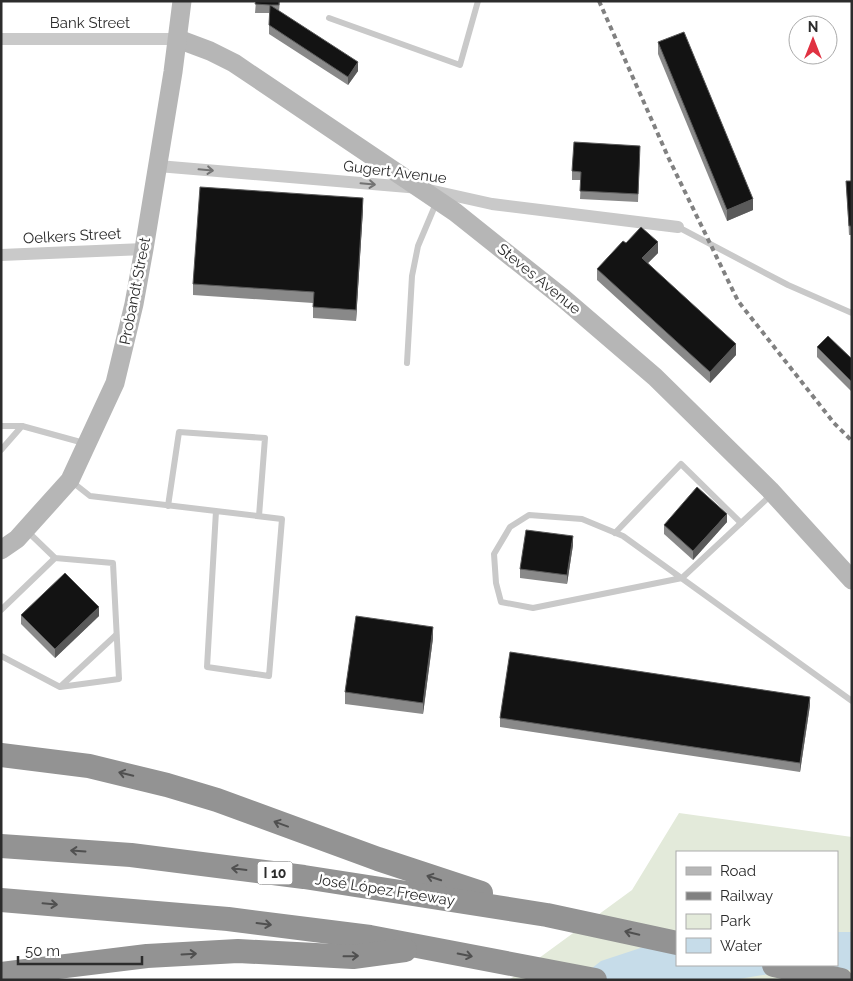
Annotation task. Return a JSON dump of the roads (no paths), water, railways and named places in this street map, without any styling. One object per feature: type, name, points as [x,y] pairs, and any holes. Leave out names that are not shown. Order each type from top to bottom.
[{"type":"highway","points":[[1,755],[90,766],[167,785],[217,800],[378,859],[547,915]]},
{"type":"highway","name":"José López Freeway","points":[[1,846],[141,856],[304,877],[547,915],[676,943]]},
{"type":"highway","points":[[1,900],[228,919],[370,937],[595,980]]},
{"type":"highway","points":[[1,974],[147,956],[238,951],[353,957],[427,948]]},
{"type":"highway","points":[[778,966],[841,980]]},
{"type":"main road","name":"Probandt Street","points":[[3,552],[26,530],[70,480],[88,444],[114,383],[134,304],[144,249],[178,39],[182,1]]},
{"type":"main road","name":"Steves Avenue","points":[[178,39],[210,51],[234,64],[420,188],[494,242],[548,285],[655,377],[773,494],[852,580]]},
{"type":"street","name":"Bank Street","points":[[1,39],[178,39]]},
{"type":"street","name":"Gugert Avenue","points":[[158,166],[420,188],[492,204],[678,227]]},
{"type":"street","name":"Oelkers Street","points":[[1,255],[144,249]]},
{"type":"lane","points":[[329,18],[460,65],[478,1]]},
{"type":"lane","points":[[407,363],[412,276],[418,246],[437,200]]},
{"type":"lane","points":[[678,227],[788,285],[852,313]]},
{"type":"lane","points":[[1,426],[22,426],[88,444]]},
{"type":"lane","points":[[1,450],[22,426]]},
{"type":"lane","points":[[168,506],[179,432],[265,438],[259,516]]},
{"type":"lane","points":[[615,532],[681,464],[741,523]]},
{"type":"lane","points":[[70,480],[90,496],[282,518],[269,676],[207,666],[216,511]]},
{"type":"lane","points":[[773,494],[682,578],[533,608],[501,602],[496,582],[494,554],[510,527],[529,515],[582,519],[623,536],[682,578],[852,701]]},
{"type":"lane","points":[[1,656],[60,687],[119,679],[113,563],[55,558],[26,530]]},
{"type":"lane","points":[[1,610],[55,558]]},
{"type":"lane","points":[[60,687],[116,635]]},
{"type":"water","points":[[838,932],[852,932],[852,970],[811,967],[733,980],[577,980],[601,961],[676,936],[676,966],[838,966]]},
{"type":"railway","points":[[599,1],[669,159],[738,301],[834,423],[852,441]]}]
